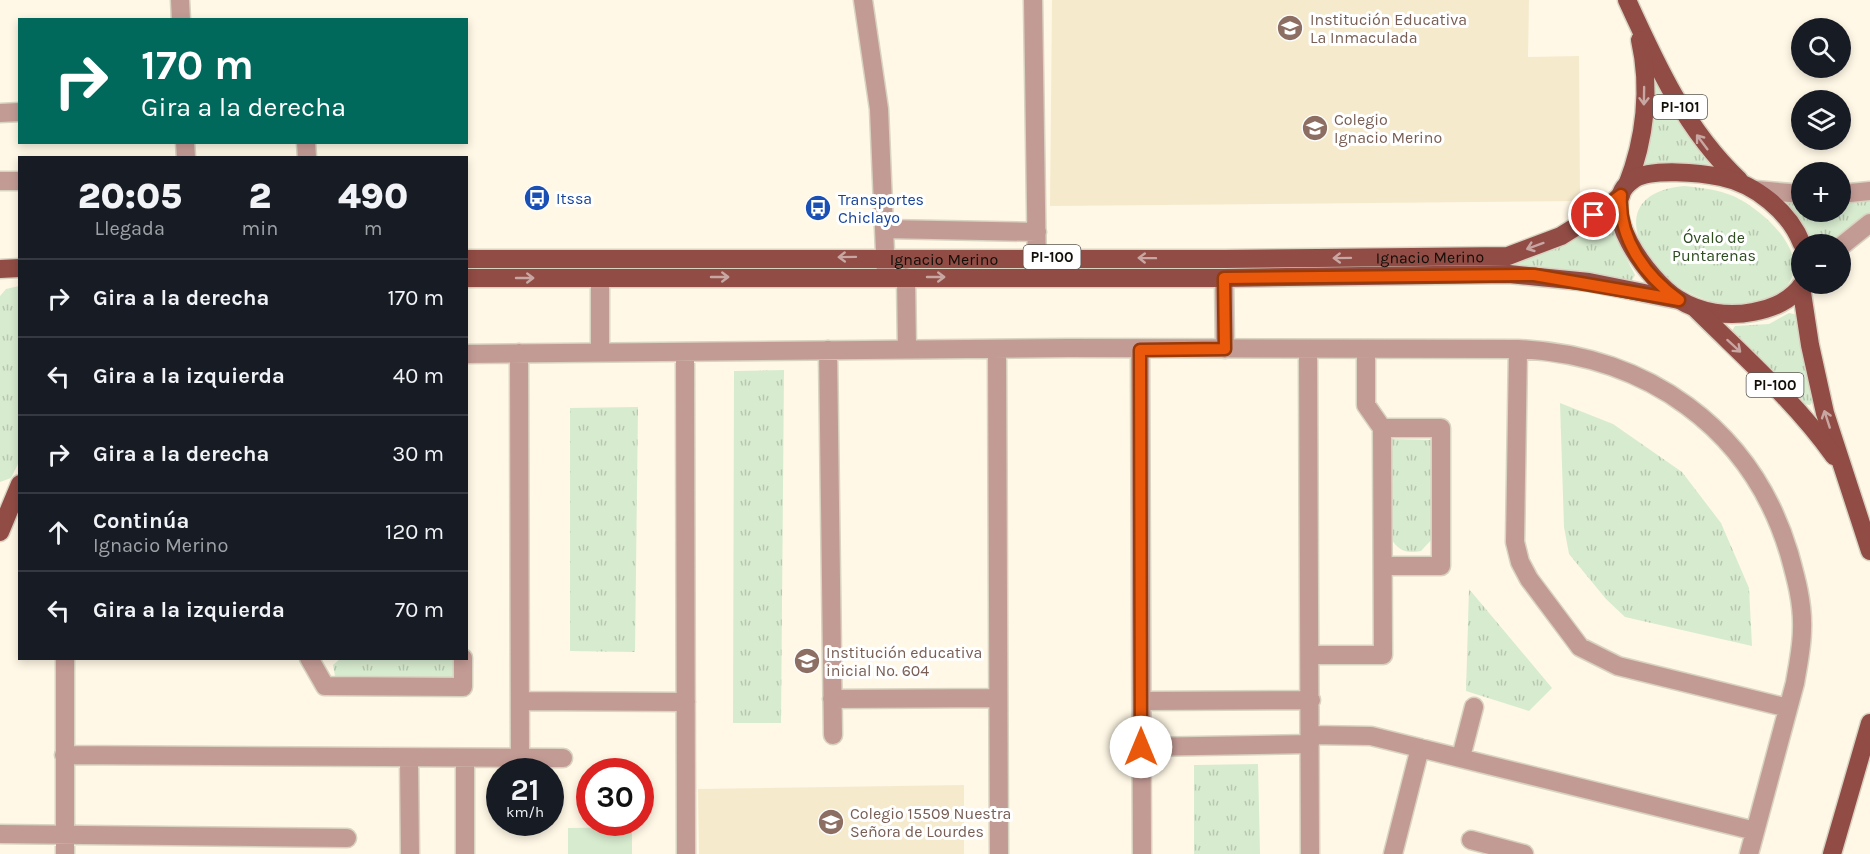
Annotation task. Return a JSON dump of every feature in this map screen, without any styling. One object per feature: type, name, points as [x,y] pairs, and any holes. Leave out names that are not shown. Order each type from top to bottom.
[{"type":"main road","name":"PI-101","points":[[1627,0],[1669,89],[1694,130],[1708,150],[1749,187]]},
{"type":"main road","name":"PI-101","points":[[1624,190],[1638,156],[1643,127],[1644,69],[1635,17]]},
{"type":"main road","name":"PI-100","points":[[1797,234],[1777,208],[1749,187],[1722,177],[1682,173],[1642,175],[1624,190],[1622,226],[1638,259],[1658,283],[1686,303],[1766,375],[1802,414],[1846,475]]},
{"type":"main road","name":"Ignacio Merino","points":[[468,259],[1037,257],[1236,259],[1508,256],[1560,236],[1609,207],[1624,190]]},
{"type":"main road","points":[[0,269],[18,268]]},
{"type":"main road","name":"PI-100","points":[[468,278],[886,276],[1224,278],[1509,274],[1589,282],[1686,303],[1721,314],[1746,314],[1783,303],[1796,294]]},
{"type":"main road","points":[[0,277],[18,277]]},
{"type":"main road","name":"PI-100","points":[[1803,294],[1817,382],[1870,551]]},
{"type":"main road","points":[[0,532],[18,489]]},
{"type":"main road","points":[[1832,854],[1870,723]]},
{"type":"street","points":[[180,0],[181,18]]},
{"type":"street","points":[[863,0],[879,109],[886,276]]},
{"type":"street","points":[[1034,0],[1037,277]]},
{"type":"street","points":[[0,113],[18,112]]},
{"type":"street","points":[[0,181],[18,180]]},
{"type":"street","points":[[1749,187],[1791,193]]},
{"type":"street","points":[[1851,193],[1870,191]]},
{"type":"street","points":[[1851,238],[1870,223]]},
{"type":"street","points":[[885,229],[1037,232]]},
{"type":"street","points":[[906,277],[907,350]]},
{"type":"street","points":[[600,278],[600,353]]},
{"type":"street","points":[[1224,278],[1225,349]]},
{"type":"street","points":[[997,349],[999,854]]},
{"type":"street","points":[[468,354],[997,349],[1518,349],[1571,353],[1635,374],[1695,411],[1741,459],[1761,487],[1774,512],[1784,539],[1800,601],[1800,655],[1749,854]]},
{"type":"street","points":[[1518,349],[1515,542],[1520,562],[1529,579],[1580,647],[1618,666],[1788,708]]},
{"type":"street","points":[[828,350],[833,735]]},
{"type":"street","points":[[1140,350],[1142,854]]},
{"type":"street","points":[[1308,350],[1310,854]]},
{"type":"street","points":[[1311,655],[1383,655],[1385,566],[1382,428],[1366,405],[1366,350]]},
{"type":"street","points":[[685,352],[686,854]]},
{"type":"street","points":[[519,353],[520,758]]},
{"type":"street","points":[[1382,428],[1442,428],[1442,566],[1385,566]]},
{"type":"street","points":[[65,660],[65,854]]},
{"type":"street","points":[[316,661],[325,686],[463,687],[463,660]]},
{"type":"street","points":[[832,699],[998,698]]},
{"type":"street","points":[[1142,701],[1311,700]]},
{"type":"street","points":[[520,701],[686,702]]},
{"type":"street","points":[[1461,757],[1474,708]]},
{"type":"street","points":[[1141,747],[1371,736],[1755,831]]},
{"type":"street","points":[[1393,854],[1420,748]]},
{"type":"street","points":[[64,756],[486,758]]},
{"type":"street","points":[[409,758],[410,854]]},
{"type":"street","points":[[465,758],[465,854]]},
{"type":"street","points":[[0,834],[347,838]]},
{"type":"street","points":[[1471,840],[1524,854]]},
{"type":"shaded area","name":"Colegio Ignacio Merino","points":[[1052,0],[1529,0],[1528,57],[1579,56],[1580,198],[1575,201],[1050,206]]},
{"type":"shaded area","name":"Colegio 15509 Nuestra Señora de Lourdes","points":[[964,785],[964,854],[699,854],[698,789]]},
{"type":"green space","points":[[1653,76],[1688,136],[1710,162],[1709,166],[1646,167],[1644,164]]},
{"type":"green space","name":"Óvalo de Puntarenas","points":[[1684,186],[1714,190],[1728,194],[1753,208],[1777,229],[1786,242],[1791,253],[1789,282],[1774,298],[1755,306],[1711,301],[1684,290],[1667,278],[1653,263],[1642,247],[1637,230],[1637,215],[1644,201],[1660,191]]},
{"type":"green space","points":[[1870,194],[1870,214],[1845,234],[1799,234],[1791,222],[1851,222],[1851,197]]},
{"type":"green space","points":[[1775,196],[1791,197],[1791,222]]},
{"type":"green space","points":[[1610,214],[1613,217],[1620,246],[1635,275],[1630,284],[1512,268],[1512,262],[1562,245]]},
{"type":"green space","points":[[18,286],[18,464],[11,478],[0,482],[0,296],[6,289]]},
{"type":"green space","points":[[1789,313],[1798,315],[1813,401],[1810,405],[1802,404],[1777,375],[1730,334],[1735,326],[1769,324]]},
{"type":"green space","points":[[784,370],[781,723],[733,723],[734,371]]},
{"type":"green space","points":[[1560,403],[1613,424],[1682,472],[1721,523],[1749,588],[1752,646],[1625,617],[1606,599],[1569,554],[1564,527]]},
{"type":"green space","points":[[638,407],[635,652],[570,651],[570,408]]},
{"type":"green space","points":[[1390,439],[1435,440],[1433,538],[1421,551],[1403,550],[1391,538]]},
{"type":"green space","points":[[1469,589],[1552,688],[1529,711],[1466,691]]},
{"type":"green space","points":[[339,660],[454,660],[453,678],[338,678],[335,676],[333,665]]},
{"type":"green space","points":[[1258,764],[1260,854],[1194,854],[1194,765]]},
{"type":"green space","points":[[568,828],[576,828],[576,836],[632,836],[632,854],[568,854]]},
{"type":"place","name":"Institución Educativa La Inmaculada","points":[[1290,28]]},
{"type":"place","name":"Colegio Ignacio Merino","points":[[1315,128]]},
{"type":"place","name":"Itssa","points":[[537,198]]},
{"type":"place","name":"Transportes Chiclayo","points":[[818,208]]},
{"type":"place","name":"Institución educativa inicial No. 604","points":[[807,661]]},
{"type":"place","name":"Colegio 15509 Nuestra Señora de Lourdes","points":[[831,822]]},
{"type":"route","points":[[1141,747],[1140,350],[1225,349],[1224,278],[1534,275],[1589,282],[1679,300],[1665,290],[1638,259],[1622,226],[1621,195],[1609,207],[1594,215]]}]
